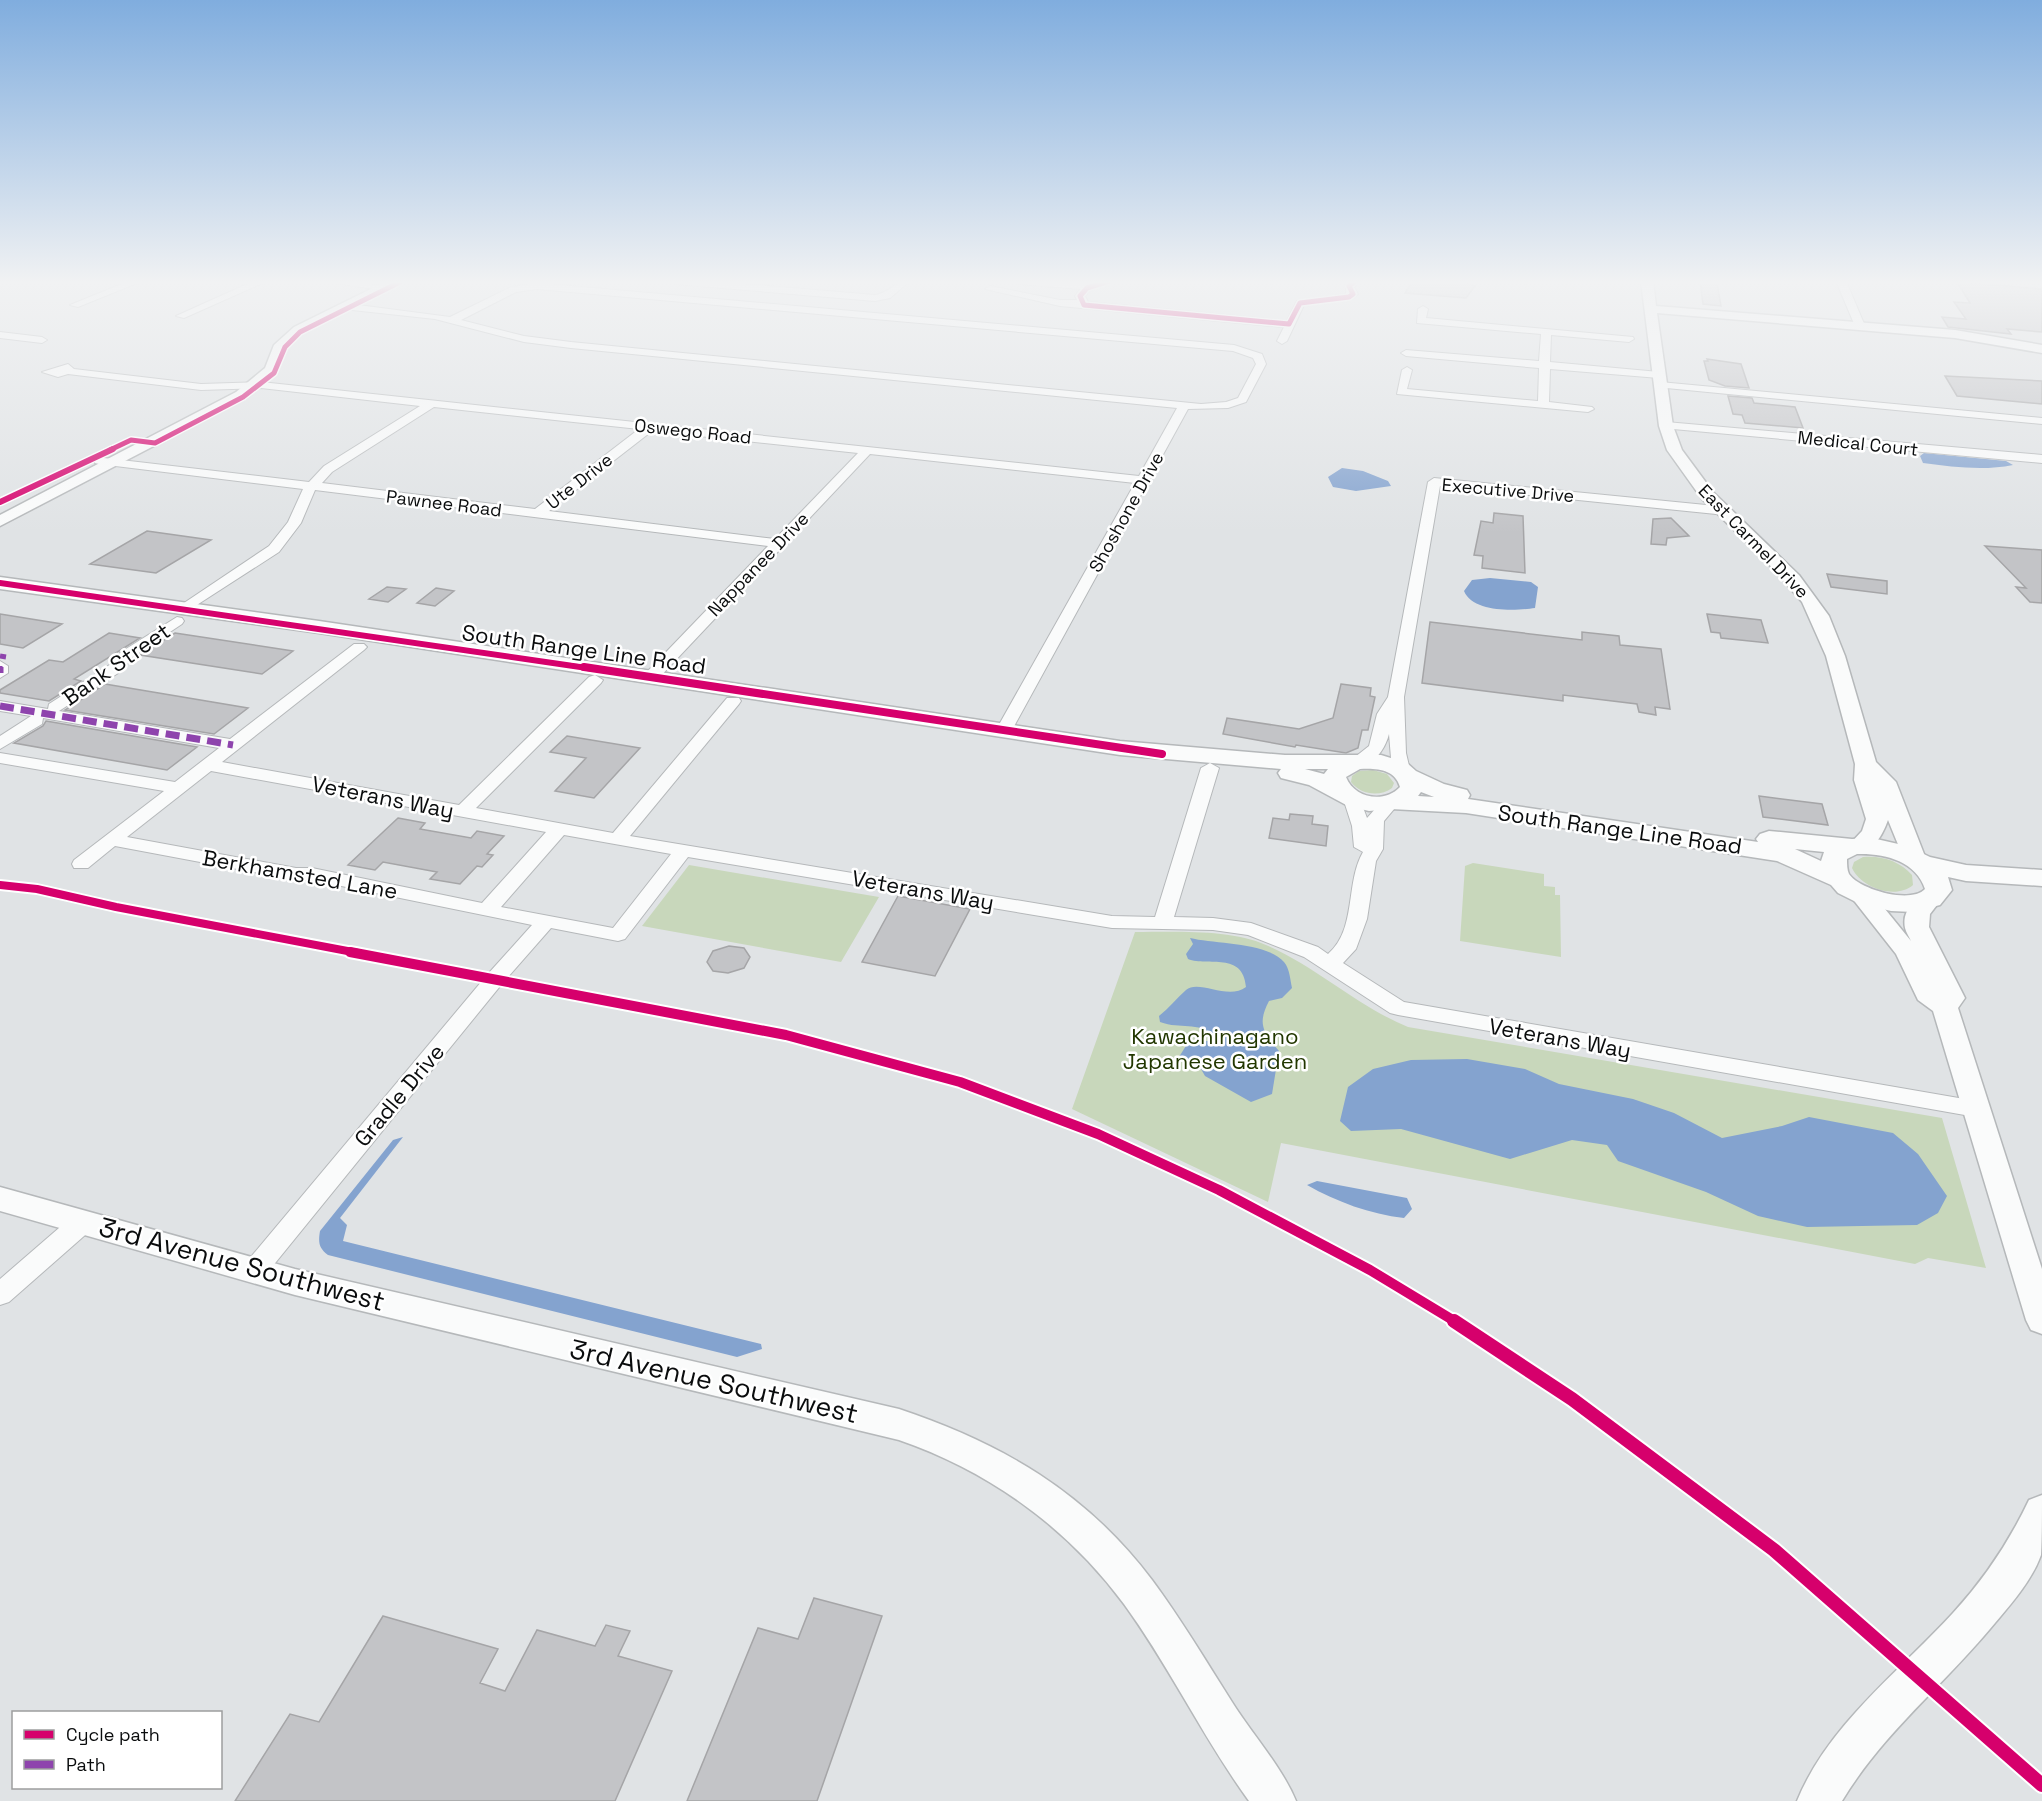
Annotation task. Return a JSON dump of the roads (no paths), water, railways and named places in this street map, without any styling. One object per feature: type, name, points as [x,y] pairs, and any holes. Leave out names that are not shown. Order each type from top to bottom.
[{"type":"main road","name":"South Range Line Road","points":[[0,583],[359,647],[1120,758],[1210,768],[1303,774],[1368,802],[1466,806],[1756,849],[1784,854],[1850,887],[1897,904],[1914,905],[1933,898]]},
{"type":"main road","name":"South Range Line Road","points":[[0,594],[182,614],[650,678],[1176,755],[1315,764],[1357,762],[1386,764],[1436,790],[1457,794],[1804,843],[1886,849],[1917,861]]},
{"type":"main road","points":[[1348,795],[1338,788],[1334,777],[1341,768],[1357,762]]},
{"type":"main road","points":[[1392,802],[1408,794],[1412,788],[1404,773]]},
{"type":"main road","points":[[1850,887],[1832,863],[1834,856],[1855,846]]},
{"type":"main road","points":[[1917,861],[1966,873],[2042,878]]},
{"type":"main road","points":[[1917,861],[1937,879],[1939,888],[1933,898]]},
{"type":"main road","points":[[1933,898],[1972,887],[2042,888]]},
{"type":"street","points":[[249,385],[262,365]]},
{"type":"street","points":[[0,521],[105,461],[249,385],[271,370],[273,365]]},
{"type":"street","points":[[772,365],[1184,406],[1228,405],[1246,396],[1257,365]]},
{"type":"street","points":[[1545,365],[1660,380],[2042,421]]},
{"type":"street","points":[[1543,405],[1545,365]]},
{"type":"street","name":"East Carmel Drive","points":[[1658,365],[1671,444],[1685,468],[1783,566],[1813,603],[1832,644],[1866,765],[1864,780],[1877,819],[1872,833],[1855,846]]},
{"type":"street","points":[[1407,370],[1401,392],[1588,409]]},
{"type":"street","name":"Oswego Road","points":[[68,371],[201,387],[249,385],[1144,480]]},
{"type":"street","points":[[311,486],[339,460],[432,404]]},
{"type":"street","name":"Shoshone Drive","points":[[1004,730],[1184,406]]},
{"type":"street","name":"Ute Drive","points":[[537,514],[649,427]]},
{"type":"street","name":"Medical Court","points":[[1670,427],[1715,429],[2042,459]]},
{"type":"street","name":"Nappanee Drive","points":[[650,678],[867,450]]},
{"type":"street","points":[[0,508],[105,461]]},
{"type":"street","name":"Pawnee Road","points":[[105,461],[777,543]]},
{"type":"street","name":"Executive Drive","points":[[1404,773],[1396,757],[1400,724],[1396,697],[1434,482],[1726,511]]},
{"type":"street","name":"Bank Street","points":[[56,707],[117,667],[126,655],[274,549],[294,523],[311,486]]},
{"type":"street","points":[[81,864],[359,647]]},
{"type":"street","points":[[0,656],[6,657],[0,661]]},
{"type":"street","points":[[0,666],[0,673]]},
{"type":"street","points":[[462,812],[595,680]]},
{"type":"street","name":"Executive Drive","points":[[1357,762],[1377,748],[1385,714],[1396,697]]},
{"type":"street","points":[[617,840],[733,701]]},
{"type":"street","points":[[0,706],[233,745]]},
{"type":"street","points":[[0,744],[36,720]]},
{"type":"street","points":[[0,758],[178,788]]},
{"type":"street","name":"Veterans Way","points":[[207,765],[559,830],[1112,922],[1226,925],[1257,931],[1301,947],[1330,963],[1398,1008],[1976,1109]]},
{"type":"street","name":"East Carmel Drive","points":[[1866,765],[1885,782],[1917,861]]},
{"type":"street","points":[[1163,922],[1210,768]]},
{"type":"street","points":[[1330,963],[1349,943],[1362,902],[1367,861],[1361,826],[1348,795]]},
{"type":"street","points":[[1367,861],[1374,849],[1375,820],[1392,802]]},
{"type":"street","points":[[487,910],[559,830]]},
{"type":"street","name":"Berkhamsted Lane","points":[[112,840],[296,874],[312,874],[618,935],[683,851]]},
{"type":"street","points":[[1850,887],[1907,951],[1927,994],[1945,1007],[2042,1320]]},
{"type":"street","points":[[1933,898],[1918,913],[1917,927],[1952,998],[1945,1007]]},
{"type":"street","name":"Gradle Drive","points":[[254,1271],[494,980],[547,921]]},
{"type":"street","name":"3rd Avenue Southwest","points":[[0,1199],[254,1271],[858,1416],[889,1420],[948,1441],[994,1463],[1040,1494],[1113,1562],[1138,1592],[1222,1725],[1275,1801]]},
{"type":"street","points":[[0,1294],[83,1222]]},
{"type":"street","points":[[1818,1801],[1852,1750],[1995,1596],[2031,1541],[2042,1512]]},
{"type":"water","points":[[1924,453],[2006,461],[2013,465],[1979,468],[1923,463],[1920,456]]},
{"type":"water","points":[[1342,468],[1363,471],[1388,481],[1391,486],[1356,491],[1333,487],[1328,477]]},
{"type":"water","points":[[1490,578],[1531,582],[1538,587],[1535,608],[1517,610],[1485,607],[1469,598],[1464,591],[1472,580]]},
{"type":"water","points":[[1190,938],[1253,947],[1276,955],[1286,965],[1292,988],[1282,998],[1269,1001],[1263,1016],[1266,1033],[1279,1051],[1272,1094],[1251,1102],[1205,1076],[1201,1069],[1179,1057],[1189,1041],[1215,1041],[1217,1037],[1195,1027],[1160,1022],[1159,1016],[1192,987],[1231,992],[1246,987],[1243,976],[1232,964],[1188,959],[1186,954],[1193,944]]},
{"type":"water","points":[[1467,1059],[1525,1069],[1559,1084],[1633,1099],[1674,1113],[1722,1138],[1782,1126],[1809,1117],[1893,1133],[1918,1154],[1947,1196],[1938,1213],[1917,1225],[1807,1227],[1758,1216],[1706,1192],[1618,1161],[1607,1145],[1572,1140],[1510,1159],[1401,1129],[1351,1131],[1340,1121],[1348,1087],[1373,1069],[1411,1060]]},
{"type":"water","points":[[403,1137],[340,1218],[347,1225],[343,1241],[761,1344],[762,1349],[737,1357],[328,1255],[320,1245],[320,1231],[393,1140]]},
{"type":"water","points":[[1317,1181],[1407,1198],[1412,1209],[1404,1218],[1366,1210],[1330,1197],[1307,1185]]},
{"type":"park label","name":"Kawachinagano Japanese Garden","points":[[1215,1048]]}]
